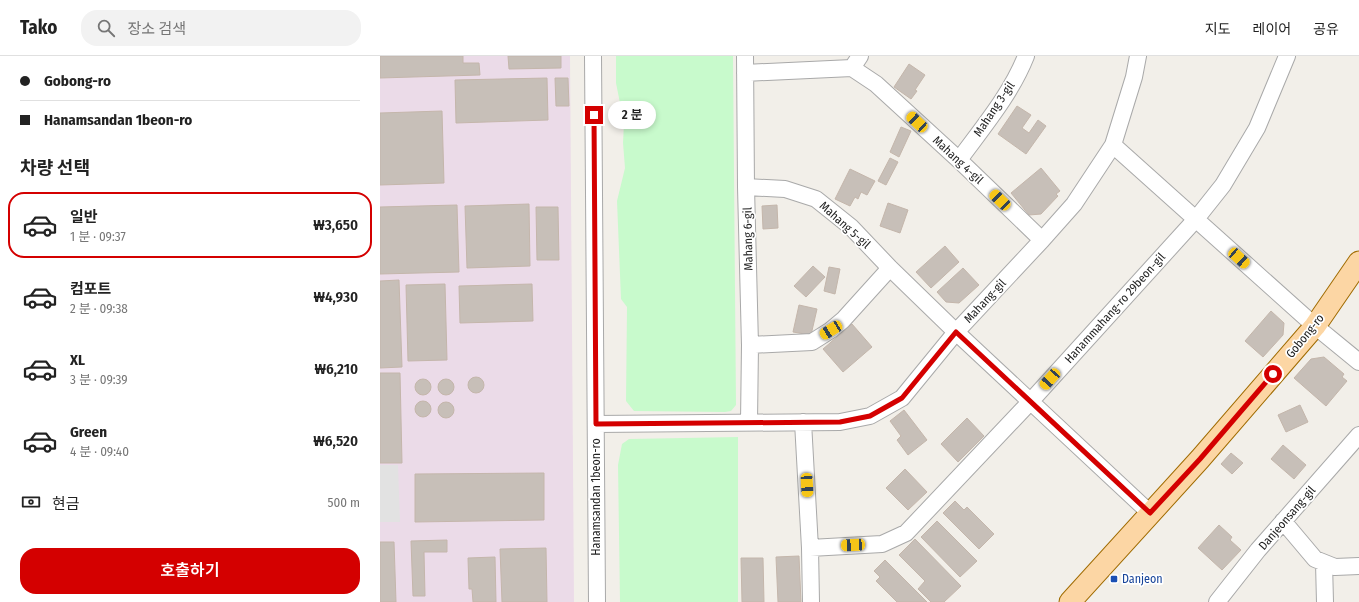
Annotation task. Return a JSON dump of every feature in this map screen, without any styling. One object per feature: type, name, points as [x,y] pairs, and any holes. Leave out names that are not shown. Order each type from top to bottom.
[{"type":"main road","name":"Gobong-ro","points":[[1070,602],[1200,459],[1315,326],[1359,262]]},
{"type":"street","name":"Hanamsandan 1beon-ro","points":[[593,56],[597,602]]},
{"type":"street","name":"Mahang 6-gil","points":[[745,56],[746,187],[750,345],[749,422]]},
{"type":"street","name":"Mahang 3-gil","points":[[959,160],[998,108],[1026,56]]},
{"type":"street","name":"Mahang-gil","points":[[596,424],[840,422],[870,416],[902,398],[956,332],[1074,204],[1112,145],[1134,77],[1138,56]]},
{"type":"street","name":"Hanammahang-ro 29beon-gil","points":[[810,548],[882,544],[906,533],[1030,402],[1196,219],[1223,185],[1257,128],[1287,56]]},
{"type":"street","name":"Mahang 4-gil","points":[[746,73],[856,62],[876,84],[959,160],[1042,240]]},
{"type":"street","points":[[1112,145],[1315,326],[1359,362]]},
{"type":"street","name":"Mahang 5-gil","points":[[746,187],[784,189],[816,199],[851,227],[890,268],[956,332],[1150,513]]},
{"type":"street","points":[[750,345],[812,342],[831,330],[843,320],[890,268]]},
{"type":"street","points":[[803,422],[810,548],[810,602]]},
{"type":"street","name":"Danjeonsang-gil","points":[[1217,602],[1258,550],[1359,435]]},
{"type":"street","points":[[1283,521],[1315,559],[1335,566],[1359,566]]},
{"type":"street","points":[[1324,563],[1325,602]]},
{"type":"shaded area","points":[[380,56],[570,56],[574,602],[380,602]]},
{"type":"shaded area","points":[[380,465],[398,465],[400,522],[380,522]]},
{"type":"green space","points":[[616,56],[733,56],[736,405],[731,411],[634,411],[626,401],[627,307],[621,299],[617,201],[625,168],[623,143],[624,123],[616,83]]},
{"type":"green space","points":[[738,437],[738,602],[620,602],[618,465],[622,444],[629,439]]},
{"type":"building","points":[[380,56],[463,56],[463,63],[479,63],[480,75],[380,78]]},
{"type":"building","points":[[508,56],[561,56],[561,68],[509,69]]},
{"type":"building","points":[[909,64],[925,75],[911,99],[894,87]]},
{"type":"building","points":[[547,78],[548,120],[456,123],[455,80]]},
{"type":"building","points":[[555,78],[568,78],[569,106],[556,106]]},
{"type":"building","points":[[1017,106],[1031,115],[1022,128],[1029,133],[1038,120],[1046,126],[1026,154],[998,134]]},
{"type":"building","points":[[442,111],[444,183],[380,185],[380,113]]},
{"type":"building","points":[[901,127],[911,131],[899,157],[890,152]]},
{"type":"building","points":[[890,158],[898,162],[886,185],[878,181]]},
{"type":"building","points":[[1041,168],[1060,191],[1056,194],[1058,196],[1041,214],[1029,215],[1011,193]]},
{"type":"building","points":[[850,169],[875,181],[867,195],[861,192],[858,199],[855,197],[850,206],[835,199]]},
{"type":"building","points":[[888,203],[908,210],[900,233],[880,226]]},
{"type":"building","points":[[529,204],[530,266],[467,268],[465,206]]},
{"type":"building","points":[[457,205],[459,272],[380,274],[380,207]]},
{"type":"building","points":[[777,205],[778,228],[763,229],[762,206]]},
{"type":"building","points":[[536,207],[558,207],[559,260],[537,260]]},
{"type":"building","points":[[945,246],[959,262],[931,288],[916,272]]},
{"type":"building","points":[[813,266],[825,277],[806,297],[794,286]]},
{"type":"building","points":[[829,267],[840,269],[835,294],[824,291]]},
{"type":"building","points":[[963,268],[979,285],[959,303],[946,302],[937,292]]},
{"type":"building","points":[[399,280],[402,367],[380,368],[380,281]]},
{"type":"building","points":[[445,284],[447,360],[408,361],[406,285]]},
{"type":"building","points":[[532,284],[533,321],[460,323],[459,286]]},
{"type":"building","points":[[799,305],[817,309],[811,335],[793,332]]},
{"type":"building","points":[[1271,311],[1284,323],[1283,335],[1263,357],[1245,341]]},
{"type":"building","points":[[852,324],[872,347],[843,372],[823,349]]},
{"type":"building","points":[[1324,357],[1344,374],[1342,377],[1347,381],[1326,406],[1294,378],[1311,359]]},
{"type":"building","points":[[380,373],[400,373],[402,463],[380,463]]},
{"type":"building","points":[[476,377],[482,379],[484,385],[482,391],[476,393],[470,391],[468,385],[470,379]]},
{"type":"building","points":[[423,379],[429,381],[431,387],[429,393],[423,395],[417,393],[415,387],[417,381]]},
{"type":"building","points":[[446,379],[452,381],[454,387],[452,393],[446,395],[440,393],[438,387],[440,381]]},
{"type":"building","points":[[423,401],[429,403],[431,409],[429,415],[423,417],[417,415],[415,409],[417,403]]},
{"type":"building","points":[[446,402],[452,404],[454,410],[452,416],[446,418],[440,416],[438,410],[440,404]]},
{"type":"building","points":[[1300,405],[1308,422],[1286,432],[1278,415]]},
{"type":"building","points":[[904,410],[927,440],[908,455],[897,440],[901,436],[890,421]]},
{"type":"building","points":[[967,418],[984,436],[958,462],[941,444]]},
{"type":"building","points":[[1283,445],[1306,465],[1294,479],[1271,459]]},
{"type":"building","points":[[1231,453],[1243,463],[1232,474],[1221,464]]},
{"type":"building","points":[[905,469],[927,492],[908,510],[886,488]]},
{"type":"building","points":[[544,473],[544,520],[415,522],[415,474]]},
{"type":"building","points":[[955,501],[964,510],[967,507],[994,534],[979,549],[943,513]]},
{"type":"building","points":[[937,521],[977,561],[960,577],[921,537]]},
{"type":"building","points":[[1219,525],[1232,537],[1230,540],[1241,550],[1222,570],[1198,548]]},
{"type":"building","points":[[915,539],[961,586],[944,602],[931,602],[918,589],[925,581],[899,555]]},
{"type":"building","points":[[447,540],[447,552],[424,552],[425,596],[413,596],[411,541]]},
{"type":"building","points":[[380,542],[394,542],[396,602],[380,602]]},
{"type":"building","points":[[546,548],[547,602],[502,602],[500,549]]},
{"type":"building","points":[[799,556],[801,602],[778,602],[776,557]]},
{"type":"building","points":[[495,557],[496,602],[473,602],[472,589],[469,589],[468,558]]},
{"type":"building","points":[[741,558],[763,558],[764,602],[742,602]]},
{"type":"building","points":[[885,560],[927,602],[897,602],[876,581],[880,577],[874,571]]},
{"type":"place","name":"Danjeon","points":[[1114,579]]},
{"type":"route","points":[[594,115],[596,424],[840,422],[870,416],[902,398],[956,332],[1150,513],[1200,459],[1273,374]]}]
